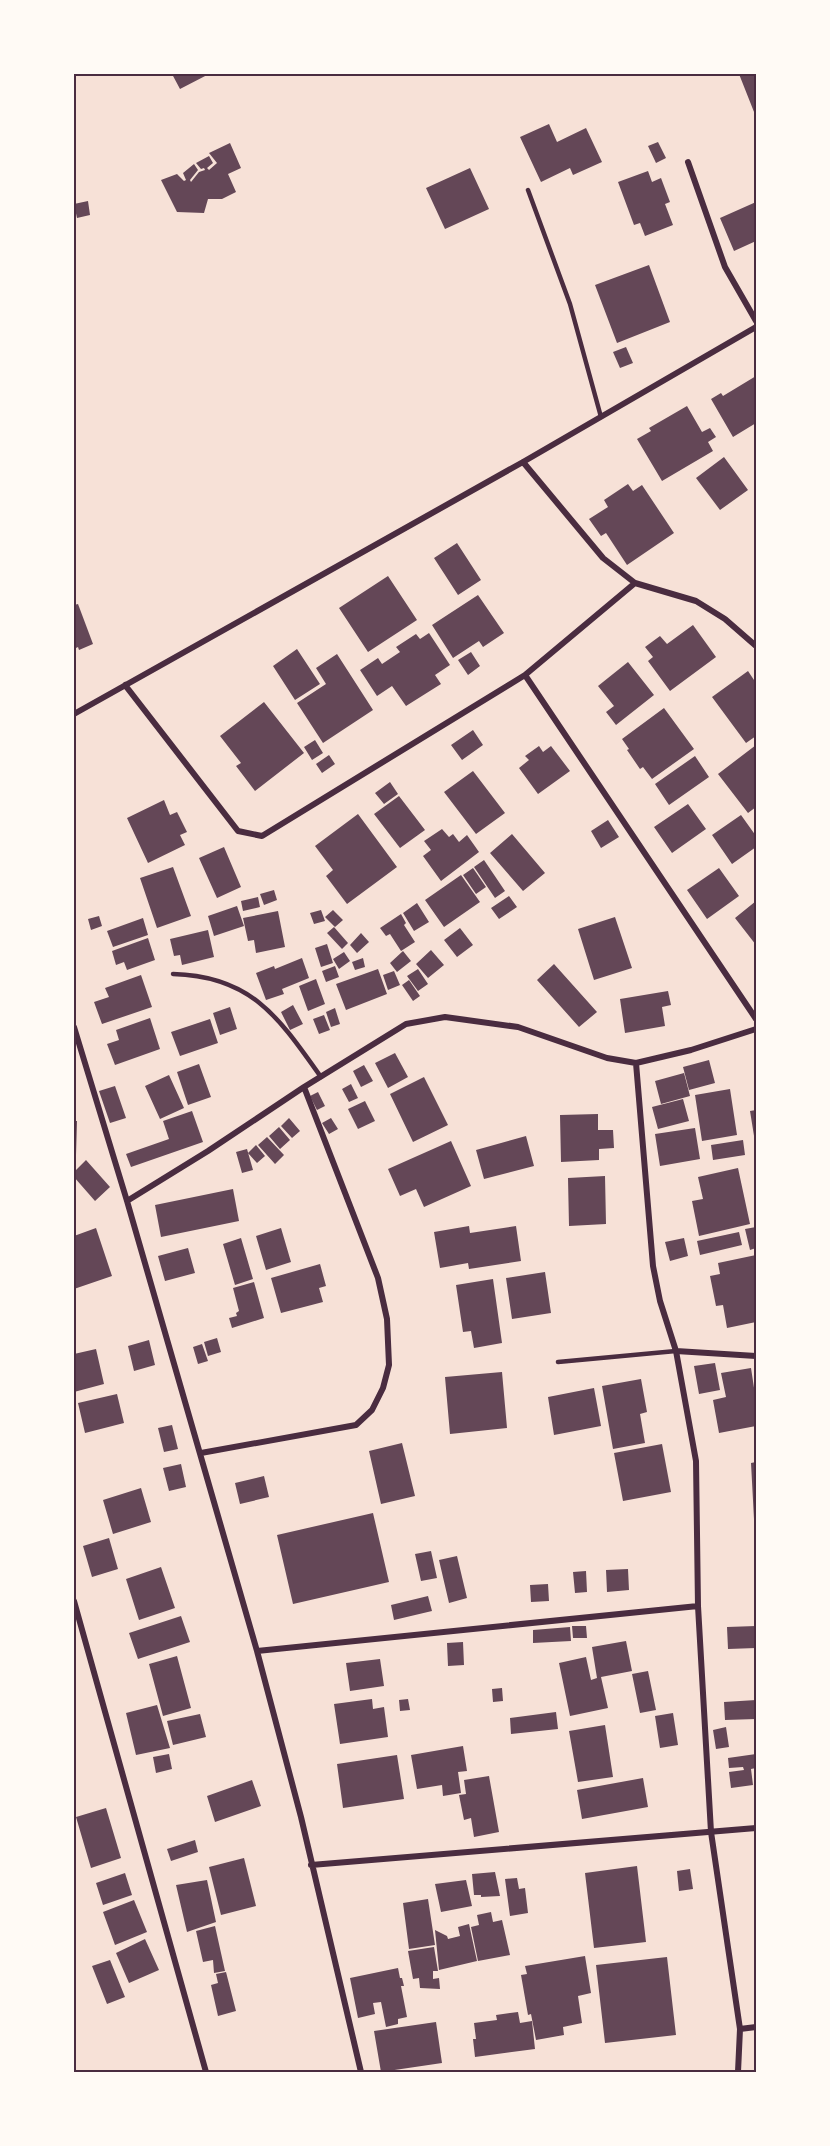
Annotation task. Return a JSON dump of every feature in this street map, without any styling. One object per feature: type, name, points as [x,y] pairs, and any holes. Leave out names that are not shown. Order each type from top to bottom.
[{"type":"street","points":[[688,162],[726,267],[756,321]]},
{"type":"street","points":[[74,714],[523,462],[756,327]]},
{"type":"street","points":[[523,462],[603,558],[635,584],[696,601],[725,619],[756,646]]},
{"type":"street","points":[[125,685],[238,831],[262,836],[525,675],[635,584]]},
{"type":"street","points":[[525,675],[756,1019]]},
{"type":"street","points":[[127,1201],[406,1024],[445,1017],[518,1027],[606,1058],[636,1063],[691,1050],[756,1029]]},
{"type":"street","points":[[74,1027],[201,1453],[257,1651],[302,1817],[311,1865],[360,2073]]},
{"type":"street","points":[[636,1063],[653,1266],[660,1301],[676,1351],[696,1461],[698,1606],[711,1832],[740,2029],[738,2073]]},
{"type":"street","points":[[201,1453],[356,1425],[372,1410],[383,1388],[389,1365],[387,1319],[378,1278],[304,1087]]},
{"type":"street","points":[[676,1351],[756,1356]]},
{"type":"street","points":[[74,1601],[206,2073]]},
{"type":"street","points":[[257,1651],[698,1606]]},
{"type":"street","points":[[311,1865],[756,1828]]},
{"type":"street","points":[[740,2029],[756,2027]]},
{"type":"lane","points":[[528,190],[570,304],[601,417]]},
{"type":"lane","points":[[173,974],[196,975],[233,986],[256,999],[286,1028],[321,1077]]},
{"type":"lane","points":[[558,1362],[676,1351]]},
{"type":"building","points":[[172,74],[209,74],[180,89]]},
{"type":"building","points":[[739,74],[756,74],[756,117]]},
{"type":"building","points":[[549,124],[557,142],[586,128],[602,162],[573,175],[570,168],[541,182],[520,137]]},
{"type":"building","points":[[658,142],[666,158],[656,163],[648,146]]},
{"type":"building","points":[[230,143],[241,168],[228,174],[236,192],[222,199],[208,199],[204,213],[177,212],[161,180],[177,174],[184,181],[186,180],[183,173],[194,164],[198,170],[190,180],[191,182],[199,172],[205,170],[196,163],[209,156],[213,163],[207,168],[209,170],[217,163],[209,153]]},
{"type":"building","points":[[470,168],[489,209],[445,229],[426,188]]},
{"type":"building","points":[[648,171],[652,182],[661,178],[670,202],[665,204],[673,225],[645,236],[640,223],[634,225],[618,182]]},
{"type":"building","points":[[88,201],[90,215],[77,218],[74,204]]},
{"type":"building","points":[[756,202],[756,241],[734,251],[720,218]]},
{"type":"building","points":[[649,265],[670,322],[617,343],[595,285]]},
{"type":"building","points":[[626,347],[633,363],[620,368],[613,352]]},
{"type":"building","points":[[756,376],[756,423],[733,437],[711,399],[721,393],[723,396]]},
{"type":"building","points":[[687,406],[702,432],[710,428],[716,437],[708,442],[713,451],[662,481],[637,439],[651,431],[649,428]]},
{"type":"building","points":[[724,457],[748,490],[720,510],[696,478]]},
{"type":"building","points":[[628,484],[633,491],[642,485],[674,533],[627,565],[606,533],[601,536],[589,519],[608,507],[604,500]]},
{"type":"building","points":[[457,543],[481,580],[458,595],[434,558]]},
{"type":"building","points":[[388,576],[417,620],[368,652],[339,608]]},
{"type":"building","points":[[478,595],[504,633],[483,647],[479,641],[453,658],[432,625]]},
{"type":"building","points":[[78,604],[93,644],[79,650],[78,647],[74,649],[74,605]]},
{"type":"building","points":[[693,625],[716,657],[670,691],[648,661],[653,657],[645,647],[660,636],[667,644]]},
{"type":"building","points":[[429,633],[450,665],[435,675],[441,684],[406,706],[392,686],[377,696],[360,670],[378,658],[382,664],[400,652],[396,647],[416,634],[420,639]]},
{"type":"building","points":[[297,649],[320,684],[295,700],[273,666]]},
{"type":"building","points":[[471,652],[480,666],[468,675],[458,660]]},
{"type":"building","points":[[337,654],[373,710],[323,743],[297,703],[326,684],[316,668]]},
{"type":"building","points":[[628,662],[654,695],[616,725],[606,712],[614,706],[598,686]]},
{"type":"building","points":[[748,671],[756,683],[756,736],[746,743],[712,697]]},
{"type":"building","points":[[264,702],[304,753],[255,791],[236,766],[241,763],[220,736]]},
{"type":"building","points":[[664,708],[694,749],[652,779],[643,767],[640,769],[622,739]]},
{"type":"building","points":[[473,730],[483,745],[462,760],[451,745]]},
{"type":"building","points":[[315,740],[323,753],[312,760],[304,747]]},
{"type":"building","points":[[756,745],[756,807],[748,813],[718,774]]},
{"type":"building","points":[[539,746],[543,752],[551,746],[570,771],[538,794],[519,768],[529,760],[525,756]]},
{"type":"building","points":[[329,755],[335,764],[322,773],[316,764]]},
{"type":"building","points":[[695,756],[709,777],[669,805],[655,784]]},
{"type":"building","points":[[473,771],[505,813],[476,834],[444,792]]},
{"type":"building","points":[[390,782],[398,794],[384,804],[375,793]]},
{"type":"building","points":[[399,796],[425,830],[400,848],[374,814]]},
{"type":"building","points":[[164,800],[170,815],[177,812],[187,832],[180,835],[185,845],[148,863],[127,818]]},
{"type":"building","points":[[688,804],[706,829],[672,853],[654,827]]},
{"type":"building","points":[[358,814],[397,867],[347,904],[326,876],[333,870],[315,846]]},
{"type":"building","points":[[741,815],[756,836],[756,847],[732,864],[712,835]]},
{"type":"building","points":[[608,820],[619,837],[601,848],[591,831]]},
{"type":"building","points":[[442,829],[449,837],[453,834],[459,842],[467,835],[479,852],[441,881],[423,856],[431,850],[424,841]]},
{"type":"building","points":[[512,834],[545,873],[523,891],[490,853]]},
{"type":"building","points":[[224,847],[241,887],[217,898],[199,858]]},
{"type":"building","points":[[484,860],[505,891],[495,898],[474,867]]},
{"type":"building","points":[[173,867],[191,916],[157,928],[140,878]]},
{"type":"building","points":[[473,868],[486,887],[476,894],[463,875]]},
{"type":"building","points":[[719,868],[739,896],[707,919],[687,890]]},
{"type":"building","points":[[461,875],[480,902],[444,927],[425,900]]},
{"type":"building","points":[[274,890],[277,900],[264,905],[260,894]]},
{"type":"building","points":[[509,896],[517,907],[499,919],[491,908]]},
{"type":"building","points":[[258,897],[260,907],[243,911],[241,901]]},
{"type":"building","points":[[756,901],[756,945],[735,918]]},
{"type":"building","points":[[417,903],[429,922],[414,931],[403,913]]},
{"type":"building","points":[[237,906],[244,926],[214,936],[208,916]]},
{"type":"building","points":[[321,910],[325,921],[314,924],[310,913]]},
{"type":"building","points":[[333,910],[343,920],[335,927],[325,917]]},
{"type":"building","points":[[278,911],[285,947],[256,953],[254,940],[248,941],[243,918]]},
{"type":"building","points":[[401,914],[406,923],[404,925],[415,942],[401,951],[390,934],[386,936],[380,928]]},
{"type":"building","points":[[99,916],[102,926],[91,930],[88,919]]},
{"type":"building","points":[[615,917],[632,968],[594,980],[578,929]]},
{"type":"building","points":[[143,918],[148,935],[113,947],[107,931]]},
{"type":"building","points":[[334,927],[348,943],[342,949],[327,933]]},
{"type":"building","points":[[460,928],[473,945],[457,957],[444,940]]},
{"type":"building","points":[[208,930],[214,957],[182,965],[180,955],[174,956],[170,939]]},
{"type":"building","points":[[361,933],[369,942],[357,953],[350,945]]},
{"type":"building","points":[[148,938],[155,960],[127,970],[124,962],[116,965],[112,951]]},
{"type":"building","points":[[327,944],[333,963],[321,967],[315,948]]},
{"type":"building","points":[[431,950],[444,965],[428,978],[416,964]]},
{"type":"building","points":[[403,951],[411,961],[397,972],[390,963]]},
{"type":"building","points":[[344,952],[350,961],[339,969],[333,959]]},
{"type":"building","points":[[302,958],[309,978],[282,989],[284,994],[266,1000],[256,973],[274,966],[275,969]]},
{"type":"building","points":[[363,958],[365,967],[355,970],[352,962]]},
{"type":"building","points":[[554,964],[597,1012],[579,1027],[537,980]]},
{"type":"building","points":[[335,966],[339,977],[326,982],[322,971]]},
{"type":"building","points":[[378,969],[387,994],[346,1010],[336,984]]},
{"type":"building","points":[[418,969],[428,984],[418,991],[407,976]]},
{"type":"building","points":[[394,971],[400,985],[388,990],[383,975]]},
{"type":"building","points":[[141,975],[152,1007],[102,1024],[94,1002],[109,997],[105,988]]},
{"type":"building","points":[[316,979],[325,1004],[308,1011],[299,986]]},
{"type":"building","points":[[409,980],[420,996],[413,1001],[402,985]]},
{"type":"building","points":[[668,991],[671,1005],[662,1007],[665,1026],[625,1033],[620,999]]},
{"type":"building","points":[[293,1005],[303,1024],[290,1030],[281,1012]]},
{"type":"building","points":[[230,1007],[237,1029],[220,1035],[213,1013]]},
{"type":"building","points":[[335,1008],[340,1024],[331,1027],[326,1012]]},
{"type":"building","points":[[324,1015],[330,1030],[319,1034],[313,1019]]},
{"type":"building","points":[[150,1018],[160,1049],[115,1065],[107,1044],[119,1040],[116,1030]]},
{"type":"building","points":[[210,1019],[218,1043],[180,1056],[171,1032]]},
{"type":"building","points":[[395,1053],[408,1077],[388,1088],[375,1063]]},
{"type":"building","points":[[709,1060],[715,1083],[689,1090],[683,1067]]},
{"type":"building","points":[[199,1064],[211,1097],[188,1105],[177,1072]]},
{"type":"building","points":[[364,1065],[373,1081],[361,1087],[353,1071]]},
{"type":"building","points":[[684,1073],[690,1096],[661,1104],[655,1081]]},
{"type":"building","points":[[169,1075],[184,1108],[160,1119],[145,1086]]},
{"type":"building","points":[[424,1077],[448,1125],[413,1142],[390,1094]]},
{"type":"building","points":[[351,1084],[358,1098],[349,1102],[342,1089]]},
{"type":"building","points":[[115,1086],[126,1118],[110,1123],[99,1091]]},
{"type":"building","points":[[730,1089],[737,1135],[702,1141],[695,1095]]},
{"type":"building","points":[[318,1092],[325,1106],[317,1110],[310,1096]]},
{"type":"building","points":[[683,1099],[689,1121],[658,1129],[652,1107]]},
{"type":"building","points":[[365,1101],[375,1121],[358,1129],[348,1109]]},
{"type":"building","points":[[756,1110],[756,1142],[755,1142],[750,1111]]},
{"type":"building","points":[[192,1111],[203,1142],[131,1167],[126,1154],[169,1139],[163,1121]]},
{"type":"building","points":[[598,1114],[598,1130],[613,1130],[614,1148],[599,1149],[599,1160],[561,1162],[560,1115]]},
{"type":"building","points":[[289,1118],[300,1131],[292,1138],[281,1126]]},
{"type":"building","points":[[331,1118],[338,1129],[329,1134],[322,1123]]},
{"type":"building","points":[[74,1121],[77,1121],[76,1155],[74,1155]]},
{"type":"building","points":[[279,1127],[290,1140],[280,1149],[269,1136]]},
{"type":"building","points":[[695,1128],[700,1159],[660,1166],[655,1134]]},
{"type":"building","points":[[526,1136],[534,1166],[484,1179],[476,1150]]},
{"type":"building","points":[[267,1137],[284,1155],[275,1164],[258,1145]]},
{"type":"building","points":[[743,1140],[745,1155],[713,1160],[711,1145]]},
{"type":"building","points":[[451,1141],[471,1186],[424,1207],[416,1189],[400,1196],[388,1169]]},
{"type":"building","points":[[256,1145],[265,1156],[257,1163],[248,1153]]},
{"type":"building","points":[[247,1149],[253,1170],[242,1173],[236,1152]]},
{"type":"building","points":[[86,1160],[110,1187],[95,1201],[74,1177],[74,1172]]},
{"type":"building","points":[[738,1168],[750,1224],[699,1236],[692,1201],[703,1199],[698,1177]]},
{"type":"building","points":[[605,1176],[606,1224],[569,1226],[568,1178]]},
{"type":"building","points":[[233,1189],[239,1221],[161,1237],[155,1205]]},
{"type":"building","points":[[469,1226],[470,1233],[516,1226],[521,1261],[469,1269],[468,1263],[440,1268],[434,1232]]},
{"type":"building","points":[[756,1227],[756,1248],[750,1250],[745,1229]]},
{"type":"building","points":[[96,1228],[112,1276],[74,1289],[74,1236]]},
{"type":"building","points":[[281,1228],[291,1262],[266,1270],[256,1236]]},
{"type":"building","points":[[739,1232],[742,1245],[700,1255],[697,1241]]},
{"type":"building","points":[[241,1238],[253,1279],[235,1285],[223,1244]]},
{"type":"building","points":[[684,1238],[688,1256],[670,1261],[665,1242]]},
{"type":"building","points":[[188,1248],[195,1273],[165,1281],[158,1256]]},
{"type":"building","points":[[756,1255],[756,1322],[727,1328],[723,1305],[716,1306],[710,1276],[720,1274],[718,1263]]},
{"type":"building","points":[[320,1264],[326,1286],[319,1288],[323,1302],[281,1313],[271,1278]]},
{"type":"building","points":[[545,1272],[551,1313],[512,1319],[506,1278]]},
{"type":"building","points":[[493,1279],[502,1343],[474,1348],[471,1331],[463,1332],[456,1285]]},
{"type":"building","points":[[254,1282],[264,1318],[232,1328],[229,1318],[237,1316],[236,1313],[239,1311],[233,1288]]},
{"type":"building","points":[[217,1338],[221,1352],[208,1356],[204,1342]]},
{"type":"building","points":[[149,1340],[155,1365],[134,1371],[128,1346]]},
{"type":"building","points":[[202,1344],[208,1361],[198,1364],[193,1347]]},
{"type":"building","points":[[96,1349],[104,1384],[74,1392],[74,1354]]},
{"type":"building","points":[[715,1363],[720,1390],[699,1394],[694,1366]]},
{"type":"building","points":[[751,1368],[756,1401],[756,1426],[719,1433],[713,1400],[726,1397],[721,1373]]},
{"type":"building","points":[[502,1372],[507,1428],[450,1434],[445,1377]]},
{"type":"building","points":[[641,1379],[647,1412],[640,1414],[645,1443],[613,1449],[602,1386]]},
{"type":"building","points":[[594,1388],[601,1426],[554,1435],[548,1397]]},
{"type":"building","points":[[117,1394],[124,1423],[85,1433],[78,1403]]},
{"type":"building","points":[[172,1425],[178,1449],[164,1452],[158,1428]]},
{"type":"building","points":[[402,1443],[415,1496],[381,1504],[369,1451]]},
{"type":"building","points":[[662,1444],[671,1492],[623,1501],[614,1453]]},
{"type":"building","points":[[756,1462],[756,1519],[754,1519],[751,1463]]},
{"type":"building","points":[[181,1464],[186,1487],[169,1491],[163,1468]]},
{"type":"building","points":[[264,1476],[269,1497],[240,1504],[235,1483]]},
{"type":"building","points":[[141,1488],[151,1522],[113,1534],[103,1500]]},
{"type":"building","points":[[373,1513],[389,1582],[293,1604],[277,1535]]},
{"type":"building","points":[[109,1538],[118,1569],[92,1577],[83,1546]]},
{"type":"building","points":[[431,1551],[437,1578],[421,1581],[415,1554]]},
{"type":"building","points":[[457,1556],[467,1598],[449,1603],[439,1560]]},
{"type":"building","points":[[161,1567],[175,1608],[139,1620],[126,1579]]},
{"type":"building","points":[[628,1569],[629,1590],[607,1592],[606,1570]]},
{"type":"building","points":[[586,1571],[587,1592],[575,1593],[573,1572]]},
{"type":"building","points":[[548,1584],[549,1601],[531,1602],[530,1585]]},
{"type":"building","points":[[428,1596],[432,1611],[394,1620],[391,1605]]},
{"type":"building","points":[[181,1616],[190,1642],[138,1659],[129,1633]]},
{"type":"building","points":[[572,1626],[586,1626],[587,1638],[573,1638]]},
{"type":"building","points":[[756,1626],[756,1648],[728,1649],[727,1627]]},
{"type":"building","points":[[570,1627],[571,1641],[533,1643],[533,1630]]},
{"type":"building","points":[[626,1641],[632,1671],[601,1677],[608,1708],[570,1716],[559,1663],[586,1657],[591,1680],[597,1678],[592,1647]]},
{"type":"building","points":[[463,1642],[464,1665],[448,1666],[447,1643]]},
{"type":"building","points":[[177,1656],[191,1708],[163,1716],[149,1664]]},
{"type":"building","points":[[380,1659],[384,1686],[350,1691],[346,1663]]},
{"type":"building","points":[[648,1671],[656,1710],[640,1713],[632,1674]]},
{"type":"building","points":[[502,1688],[503,1701],[493,1702],[492,1689]]},
{"type":"building","points":[[372,1699],[373,1709],[384,1707],[388,1737],[340,1744],[334,1704]]},
{"type":"building","points":[[408,1699],[410,1710],[400,1711],[399,1700]]},
{"type":"building","points":[[756,1700],[756,1719],[725,1720],[724,1702]]},
{"type":"building","points":[[157,1705],[170,1748],[136,1755],[126,1713]]},
{"type":"building","points":[[556,1712],[558,1729],[511,1734],[510,1718]]},
{"type":"building","points":[[673,1713],[678,1745],[660,1748],[655,1716]]},
{"type":"building","points":[[200,1714],[206,1737],[173,1745],[167,1721]]},
{"type":"building","points":[[605,1725],[613,1777],[578,1782],[569,1731]]},
{"type":"building","points":[[726,1727],[729,1747],[716,1749],[713,1730]]},
{"type":"building","points":[[463,1746],[467,1771],[458,1772],[461,1793],[443,1796],[442,1785],[417,1789],[411,1755]]},
{"type":"building","points":[[169,1754],[172,1769],[156,1773],[153,1757]]},
{"type":"building","points":[[756,1754],[756,1768],[751,1769],[753,1785],[731,1788],[729,1772],[744,1770],[743,1767],[729,1768],[728,1758]]},
{"type":"building","points":[[397,1755],[404,1799],[343,1808],[337,1764]]},
{"type":"building","points":[[489,1776],[499,1832],[474,1837],[471,1818],[464,1820],[459,1795],[466,1794],[464,1780]]},
{"type":"building","points":[[643,1778],[648,1807],[582,1819],[577,1790]]},
{"type":"building","points":[[252,1780],[261,1806],[215,1822],[207,1796]]},
{"type":"building","points":[[106,1808],[121,1858],[91,1868],[76,1817]]},
{"type":"building","points":[[195,1840],[198,1852],[171,1861],[167,1849]]},
{"type":"building","points":[[244,1858],[256,1906],[221,1915],[209,1867]]},
{"type":"building","points":[[637,1866],[646,1942],[594,1948],[585,1873]]},
{"type":"building","points":[[690,1869],[693,1889],[679,1891],[677,1871]]},
{"type":"building","points":[[495,1872],[500,1896],[474,1895],[472,1874]]},
{"type":"building","points":[[125,1873],[132,1895],[103,1905],[96,1883]]},
{"type":"building","points":[[517,1878],[519,1889],[525,1888],[528,1913],[510,1916],[505,1879]]},
{"type":"building","points":[[207,1880],[216,1922],[187,1932],[176,1885]]},
{"type":"building","points":[[466,1880],[472,1906],[441,1912],[435,1884]]},
{"type":"building","points":[[428,1899],[435,1945],[409,1949],[403,1903]]},
{"type":"building","points":[[134,1900],[147,1932],[115,1945],[103,1912]]},
{"type":"building","points":[[491,1912],[493,1922],[502,1920],[510,1955],[478,1961],[471,1927],[479,1925],[477,1915]]},
{"type":"building","points":[[469,1924],[477,1961],[439,1970],[435,1930],[447,1936],[448,1939],[460,1936],[458,1927]]},
{"type":"building","points":[[215,1926],[225,1971],[214,1973],[213,1960],[203,1962],[196,1931]]},
{"type":"building","points":[[145,1939],[159,1970],[129,1983],[116,1953]]},
{"type":"building","points":[[434,1947],[438,1971],[433,1971],[433,1979],[439,1978],[440,1989],[420,1988],[419,1978],[413,1979],[408,1951]]},
{"type":"building","points":[[585,1956],[591,1993],[578,1996],[582,2023],[563,2027],[564,2035],[536,2040],[531,2014],[528,2015],[521,1975],[527,1974],[525,1966]]},
{"type":"building","points":[[667,1957],[676,2035],[605,2043],[596,1965]]},
{"type":"building","points":[[110,1960],[125,1997],[107,2004],[92,1966]]},
{"type":"building","points":[[398,1968],[404,1986],[401,1986],[407,2017],[398,2019],[398,2024],[386,2027],[381,2002],[373,2003],[375,2014],[358,2018],[350,1978]]},
{"type":"building","points":[[226,1972],[236,2011],[218,2016],[211,1985],[218,1983],[216,1974]]},
{"type":"building","points":[[518,2012],[520,2023],[532,2021],[535,2049],[475,2057],[474,2023],[497,2020],[496,2015]]},
{"type":"building","points":[[436,2022],[442,2063],[381,2072],[374,2031]]}]
